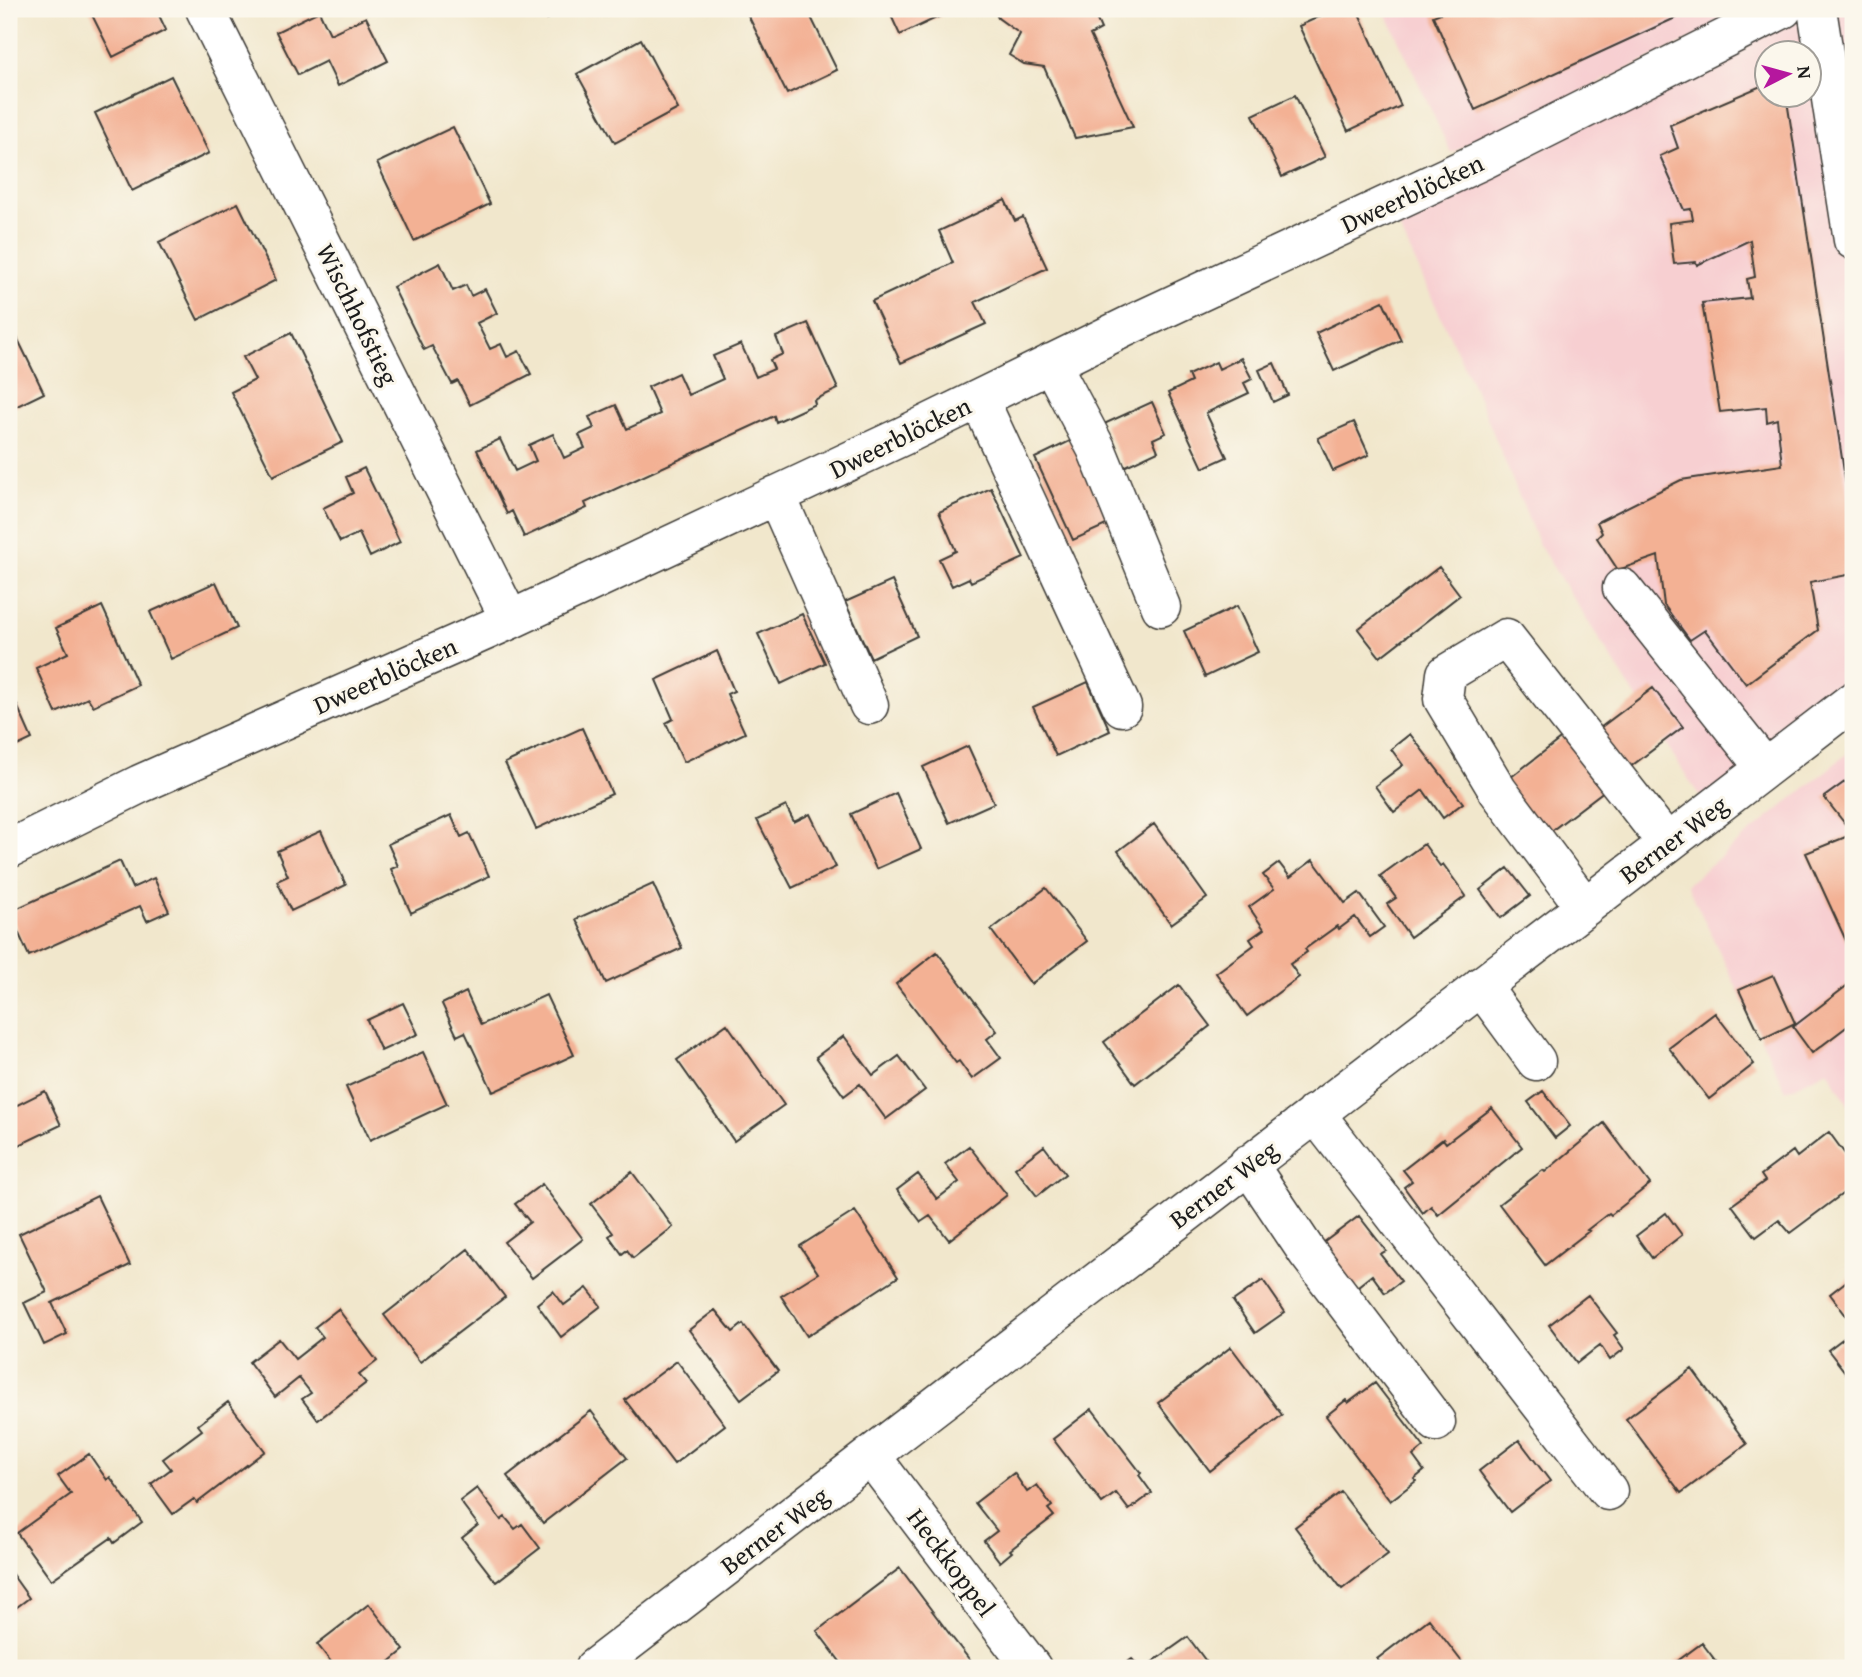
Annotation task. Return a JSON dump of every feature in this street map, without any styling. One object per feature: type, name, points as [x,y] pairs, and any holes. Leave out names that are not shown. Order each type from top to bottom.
[{"type":"street","name":"Wischhofstieg","points":[[205,9],[510,620]]},
{"type":"street","name":"Dweerblöcken","points":[[9,849],[140,784],[510,620],[979,399],[1485,159],[1783,9]]},
{"type":"street","points":[[1817,9],[1852,224]]},
{"type":"street","points":[[1051,363],[1096,448],[1161,607]]},
{"type":"street","points":[[979,399],[1122,706]]},
{"type":"street","points":[[776,495],[869,705]]},
{"type":"street","points":[[1622,588],[1765,768]]},
{"type":"street","points":[[1585,907],[1497,791],[1443,699],[1446,674],[1506,638],[1667,843]]},
{"type":"street","name":"Berner Weg","points":[[594,1668],[1853,701]]},
{"type":"street","points":[[1481,986],[1536,1061]]},
{"type":"street","points":[[1315,1113],[1608,1491]]},
{"type":"street","points":[[1248,1164],[1307,1252],[1436,1422]]},
{"type":"street","name":"Heckkoppel","points":[[871,1455],[1032,1668]]},
{"type":"shaded area","points":[[1384,9],[1756,9],[1451,153]]},
{"type":"shaded area","points":[[1807,9],[1812,38],[1754,38],[1754,108],[1823,108],[1853,301],[1853,686],[1705,805],[1539,545],[1481,403],[1398,225]]},
{"type":"shaded area","points":[[1829,9],[1853,9],[1853,153]]},
{"type":"shaded area","points":[[1853,749],[1853,1113],[1828,1070],[1786,1091],[1687,884]]},
{"type":"building","points":[[89,9],[156,9],[166,30],[113,57]]},
{"type":"building","points":[[541,9],[566,9],[546,19]]},
{"type":"building","points":[[745,9],[807,9],[837,70],[787,94]]},
{"type":"building","points":[[888,9],[947,9],[949,12],[900,35]]},
{"type":"building","points":[[994,9],[1092,9],[1101,29],[1090,35],[1133,127],[1075,138],[1044,67],[1024,64],[1009,55],[1020,34],[998,18]]},
{"type":"building","points":[[1336,9],[1357,9],[1401,106],[1348,131],[1299,26]]},
{"type":"building","points":[[1450,9],[1695,9],[1475,110],[1433,16]]},
{"type":"building","points":[[319,11],[330,34],[366,17],[388,61],[338,86],[326,61],[298,75],[276,32]]},
{"type":"building","points":[[641,39],[678,109],[615,143],[577,74]]},
{"type":"building","points":[[171,76],[209,153],[132,191],[95,113]]},
{"type":"building","points":[[1754,89],[1754,108],[1788,108],[1853,530],[1853,574],[1810,582],[1818,630],[1746,684],[1705,630],[1690,640],[1664,605],[1658,556],[1618,570],[1597,538],[1602,533],[1597,522],[1681,480],[1782,465],[1777,419],[1767,422],[1766,407],[1720,412],[1702,303],[1750,298],[1747,279],[1755,277],[1750,240],[1697,265],[1696,262],[1674,264],[1669,223],[1693,220],[1691,209],[1684,210],[1660,156],[1678,148],[1670,125]]},
{"type":"building","points":[[1295,95],[1325,157],[1282,177],[1253,115]]},
{"type":"building","points":[[453,127],[490,204],[414,241],[377,163]]},
{"type":"building","points":[[1005,200],[1015,221],[1023,217],[1047,268],[975,302],[986,324],[901,363],[872,301],[953,263],[939,231]]},
{"type":"building","points":[[238,203],[276,280],[198,320],[159,242]]},
{"type":"building","points":[[440,263],[453,291],[466,285],[471,296],[485,289],[497,313],[477,323],[490,349],[501,344],[507,357],[519,351],[531,374],[470,405],[458,381],[452,384],[432,346],[424,350],[393,287]]},
{"type":"building","points":[[1383,301],[1401,340],[1334,371],[1316,333]]},
{"type":"building","points":[[9,321],[44,393],[9,410]]},
{"type":"building","points":[[808,323],[838,389],[814,400],[815,404],[776,422],[774,416],[585,503],[587,508],[524,537],[512,511],[507,514],[477,450],[500,439],[515,471],[536,461],[529,445],[553,434],[564,458],[585,448],[579,435],[594,428],[589,417],[616,405],[627,429],[660,414],[648,387],[678,373],[688,395],[723,379],[713,356],[741,344],[756,377],[774,369],[770,360],[783,354],[776,337]]},
{"type":"building","points":[[291,333],[343,442],[273,476],[231,392],[255,380],[243,357]]},
{"type":"building","points":[[1241,358],[1252,379],[1244,383],[1249,393],[1206,413],[1227,457],[1203,468],[1168,393],[1191,382],[1188,375],[1216,362],[1219,369]]},
{"type":"building","points":[[1274,363],[1288,395],[1273,402],[1259,370]]},
{"type":"building","points":[[1152,402],[1166,433],[1153,439],[1158,451],[1124,467],[1104,424]]},
{"type":"building","points":[[1354,422],[1369,455],[1333,471],[1318,438]]},
{"type":"building","points":[[1076,438],[1115,521],[1073,540],[1035,458]]},
{"type":"building","points":[[364,468],[400,542],[370,557],[359,533],[340,542],[323,508],[353,493],[346,477]]},
{"type":"building","points":[[991,488],[1024,558],[971,582],[969,578],[952,586],[939,559],[956,551],[939,512]]},
{"type":"building","points":[[1439,567],[1460,595],[1380,657],[1358,629]]},
{"type":"building","points":[[892,581],[917,636],[871,658],[845,602]]},
{"type":"building","points":[[216,582],[237,628],[171,659],[150,612]]},
{"type":"building","points":[[102,606],[138,685],[93,706],[88,698],[56,713],[36,668],[68,653],[56,628]]},
{"type":"building","points":[[1237,606],[1258,652],[1205,677],[1184,631]]},
{"type":"building","points":[[802,614],[825,663],[781,684],[758,634]]},
{"type":"building","points":[[717,651],[734,691],[727,694],[745,733],[684,762],[666,723],[673,719],[656,680]]},
{"type":"building","points":[[1088,682],[1110,731],[1056,756],[1033,707]]},
{"type":"building","points":[[9,687],[32,739],[9,750]]},
{"type":"building","points":[[1653,688],[1683,727],[1626,770],[1596,731]]},
{"type":"building","points":[[582,728],[612,794],[536,829],[505,763]]},
{"type":"building","points":[[1568,733],[1609,787],[1542,838],[1506,781]]},
{"type":"building","points":[[1410,734],[1463,803],[1443,818],[1423,790],[1394,812],[1375,786],[1403,765],[1391,749]]},
{"type":"building","points":[[968,746],[994,803],[949,823],[923,767]]},
{"type":"building","points":[[1853,776],[1853,834],[1824,797]]},
{"type":"building","points":[[896,793],[921,849],[876,869],[851,814]]},
{"type":"building","points":[[786,806],[794,822],[810,814],[836,867],[792,888],[757,820]]},
{"type":"building","points":[[451,815],[461,837],[469,833],[489,876],[411,913],[391,869],[398,866],[388,844]]},
{"type":"building","points":[[1154,824],[1207,898],[1171,924],[1118,851]]},
{"type":"building","points":[[321,831],[346,885],[291,911],[277,881],[288,876],[277,851]]},
{"type":"building","points":[[1853,834],[1853,956],[1806,853]]},
{"type":"building","points":[[1424,844],[1440,866],[1443,864],[1466,896],[1410,937],[1387,904],[1396,898],[1380,876]]},
{"type":"building","points":[[1313,860],[1345,903],[1359,893],[1384,927],[1370,937],[1355,917],[1339,929],[1337,926],[1305,949],[1307,952],[1290,964],[1299,977],[1247,1016],[1216,973],[1254,945],[1250,939],[1264,929],[1249,907],[1274,889],[1263,875],[1279,863],[1290,877]]},
{"type":"building","points":[[120,861],[132,888],[154,878],[169,911],[147,921],[140,906],[29,956],[9,912]]},
{"type":"building","points":[[1508,868],[1530,896],[1501,918],[1480,890]]},
{"type":"building","points":[[653,884],[682,948],[606,983],[576,919]]},
{"type":"building","points":[[1046,888],[1087,941],[1031,984],[991,930]]},
{"type":"building","points":[[937,952],[997,1031],[987,1039],[1001,1058],[972,1079],[959,1061],[956,1063],[896,984]]},
{"type":"building","points":[[1773,975],[1795,1023],[1762,1039],[1739,990]]},
{"type":"building","points":[[1853,981],[1853,1022],[1812,1053],[1793,1027]]},
{"type":"building","points":[[1179,985],[1210,1026],[1135,1084],[1104,1042]]},
{"type":"building","points":[[466,992],[481,1025],[546,995],[574,1055],[493,1092],[465,1032],[457,1036],[442,1004]]},
{"type":"building","points":[[403,1003],[418,1034],[381,1051],[367,1020]]},
{"type":"building","points":[[1715,1013],[1754,1064],[1709,1099],[1669,1048]]},
{"type":"building","points":[[727,1024],[784,1105],[734,1141],[677,1060]]},
{"type":"building","points":[[844,1036],[873,1075],[899,1056],[925,1090],[886,1119],[860,1084],[844,1096],[816,1057]]},
{"type":"building","points":[[423,1052],[447,1104],[370,1140],[346,1087]]},
{"type":"building","points":[[45,1091],[61,1125],[9,1150],[9,1109]]},
{"type":"building","points":[[1543,1091],[1570,1126],[1555,1138],[1528,1102]]},
{"type":"building","points":[[1492,1108],[1522,1147],[1438,1215],[1431,1206],[1423,1213],[1404,1187],[1412,1181],[1403,1170],[1443,1139],[1446,1143]]},
{"type":"building","points":[[1604,1123],[1650,1184],[1545,1265],[1499,1204],[1543,1170],[1545,1172]]},
{"type":"building","points":[[1829,1132],[1853,1165],[1853,1186],[1790,1233],[1779,1220],[1756,1237],[1732,1205],[1765,1181],[1761,1175],[1793,1151],[1797,1157]]},
{"type":"building","points":[[969,1146],[1007,1195],[949,1240],[930,1216],[921,1222],[897,1190],[918,1174],[937,1199],[959,1182],[945,1164]]},
{"type":"building","points":[[1044,1146],[1065,1174],[1037,1196],[1015,1168]]},
{"type":"building","points":[[632,1172],[673,1227],[633,1258],[627,1250],[622,1254],[609,1236],[613,1233],[591,1204]]},
{"type":"building","points":[[542,1184],[583,1239],[532,1278],[504,1242],[530,1222],[515,1204]]},
{"type":"building","points":[[97,1196],[130,1265],[52,1303],[67,1334],[44,1345],[24,1303],[47,1292],[19,1234]]},
{"type":"building","points":[[855,1211],[898,1277],[807,1336],[781,1296],[818,1273],[800,1246]]},
{"type":"building","points":[[1666,1213],[1682,1235],[1652,1258],[1636,1236]]},
{"type":"building","points":[[1359,1216],[1386,1251],[1380,1254],[1401,1281],[1385,1293],[1372,1275],[1353,1290],[1319,1246]]},
{"type":"building","points":[[468,1249],[505,1297],[420,1362],[384,1315]]},
{"type":"building","points":[[1853,1276],[1853,1325],[1830,1294]]},
{"type":"building","points":[[1263,1280],[1285,1312],[1255,1333],[1233,1301]]},
{"type":"building","points":[[587,1288],[601,1306],[561,1337],[537,1304],[553,1291],[564,1305]]},
{"type":"building","points":[[1588,1295],[1617,1333],[1614,1335],[1624,1349],[1610,1360],[1600,1345],[1577,1363],[1549,1325]]},
{"type":"building","points":[[338,1309],[377,1361],[359,1375],[366,1383],[318,1420],[302,1399],[311,1393],[299,1378],[275,1397],[249,1362],[279,1339],[295,1359],[323,1337],[315,1327]]},
{"type":"building","points":[[715,1310],[733,1332],[743,1324],[778,1371],[741,1399],[689,1330]]},
{"type":"building","points":[[1853,1331],[1853,1380],[1852,1381],[1828,1350]]},
{"type":"building","points":[[1231,1347],[1282,1415],[1210,1471],[1158,1403]]},
{"type":"building","points":[[677,1361],[725,1425],[674,1464],[625,1400]]},
{"type":"building","points":[[1692,1369],[1747,1444],[1681,1493],[1626,1419]]},
{"type":"building","points":[[1375,1383],[1424,1447],[1413,1456],[1424,1471],[1414,1479],[1416,1481],[1390,1501],[1326,1416]]},
{"type":"building","points":[[228,1402],[265,1451],[197,1503],[194,1499],[173,1514],[151,1484],[171,1469],[163,1459],[202,1430],[198,1425]]},
{"type":"building","points":[[1092,1409],[1141,1473],[1139,1475],[1152,1493],[1129,1510],[1116,1493],[1102,1503],[1053,1439]]},
{"type":"building","points":[[591,1411],[627,1458],[543,1523],[507,1476]]},
{"type":"building","points":[[1519,1440],[1550,1481],[1510,1512],[1479,1471]]},
{"type":"building","points":[[89,1454],[107,1480],[110,1477],[142,1522],[114,1543],[111,1538],[51,1580],[17,1533],[71,1494],[58,1476]]},
{"type":"building","points":[[1014,1473],[1027,1492],[1037,1485],[1052,1506],[1048,1509],[1054,1516],[1010,1550],[1012,1552],[1000,1562],[984,1541],[997,1531],[975,1503]]},
{"type":"building","points":[[477,1488],[501,1520],[505,1517],[515,1529],[522,1524],[540,1548],[496,1582],[462,1538],[478,1525],[460,1501]]},
{"type":"building","points":[[1341,1492],[1388,1554],[1342,1589],[1295,1527]]},
{"type":"building","points":[[900,1568],[976,1668],[845,1668],[817,1631]]},
{"type":"building","points":[[9,1570],[29,1598],[9,1613]]},
{"type":"building","points":[[369,1604],[404,1650],[387,1664],[389,1666],[386,1668],[336,1668],[317,1644]]},
{"type":"building","points":[[1429,1619],[1462,1662],[1455,1668],[1384,1668],[1377,1659]]},
{"type":"building","points":[[1188,1637],[1211,1668],[1144,1668]]},
{"type":"building","points":[[1702,1643],[1721,1668],[1668,1668]]},
{"type":"building","points":[[1132,1659],[1140,1668],[1119,1668]]}]
